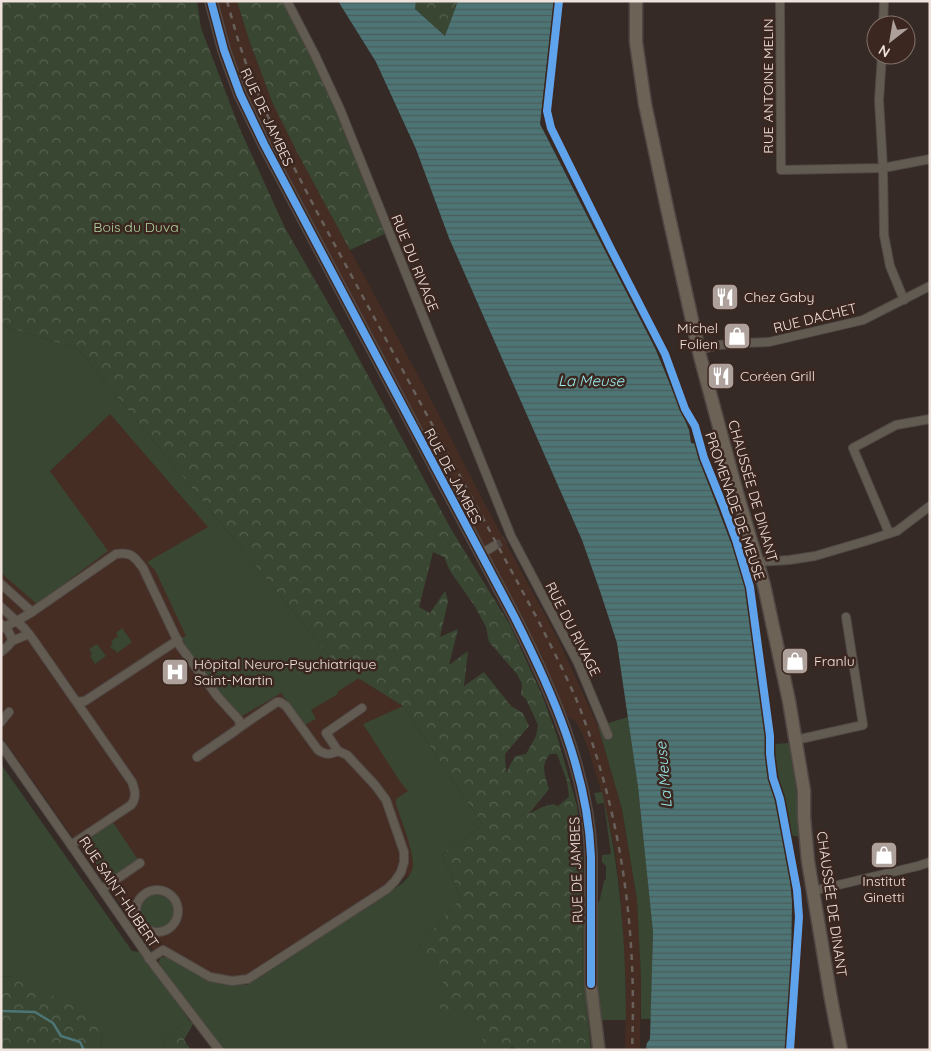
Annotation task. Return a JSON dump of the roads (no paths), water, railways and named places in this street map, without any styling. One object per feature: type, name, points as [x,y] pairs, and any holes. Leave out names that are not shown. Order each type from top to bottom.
[{"type":"main road","name":"RUE DE JAMBES","points":[[211,1],[224,50],[240,94],[264,144],[514,616],[546,681],[566,736],[584,799],[590,837],[591,984],[599,1050]]},
{"type":"main road","name":"CHAUSSÉE DE DINANT","points":[[636,1],[636,42],[644,104],[699,350],[764,585],[787,691],[804,791],[808,861],[841,1050]]},
{"type":"street","name":"RUE DU RIVAGE","points":[[287,1],[340,109],[508,538],[578,664],[608,736]]},
{"type":"street","name":"RUE ANTOINE MELIN","points":[[780,1],[781,170],[882,168]]},
{"type":"street","points":[[883,15],[884,1]]},
{"type":"street","points":[[881,65],[879,100],[884,235],[890,266],[904,300]]},
{"type":"street","points":[[882,168],[930,159]]},
{"type":"street","name":"RUE DACHET","points":[[699,350],[719,345],[769,342],[863,320],[930,286]]},
{"type":"street","points":[[889,533],[853,448],[896,425],[930,419]]},
{"type":"street","points":[[758,562],[815,556],[896,531],[930,506]]},
{"type":"street","points":[[481,554],[494,546]]},
{"type":"street","points":[[12,641],[11,635],[3,625],[17,622],[116,554],[126,553],[136,558],[143,568],[180,646],[218,697],[239,720],[240,727]]},
{"type":"street","points":[[1,584],[32,612]]},
{"type":"street","points":[[1,607],[29,634],[132,782],[136,791],[131,805],[71,845]]},
{"type":"street","points":[[796,740],[863,725],[846,617]]},
{"type":"street","points":[[1,652],[12,641],[29,634]]},
{"type":"street","points":[[77,702],[85,701],[178,640]]},
{"type":"street","points":[[198,757],[278,702],[286,706],[318,750],[324,754],[338,751]]},
{"type":"street","points":[[149,959],[163,950],[210,976],[232,981],[248,979],[395,882],[404,862],[404,852],[386,800],[375,785],[347,755],[338,751],[326,733],[362,708]]},
{"type":"street","points":[[1,722],[9,712]]},
{"type":"street","name":"RUE SAINT-HUBERT","points":[[1,745],[149,959],[219,1050]]},
{"type":"street","points":[[813,891],[930,862]]},
{"type":"street","points":[[102,889],[140,863]]},
{"type":"street","points":[[150,891],[164,891],[175,900],[178,906],[178,914],[172,926],[166,930],[152,932],[145,930],[140,924],[135,912],[139,898],[144,894],[150,891]]},
{"type":"street","points":[[130,931],[140,924]]},
{"type":"water","name":"La Meuse","points":[[338,1],[416,1],[415,9],[445,36],[458,1],[554,1],[540,124],[655,348],[689,430],[691,443],[696,444],[698,457],[747,589],[765,733],[767,769],[789,868],[792,902],[791,964],[786,1050],[650,1050],[646,1048],[650,1039],[653,932],[638,787],[617,643],[582,540],[449,238],[416,149],[376,62]]},
{"type":"waterway","points":[[1,1011],[35,1012],[53,1023],[61,1036],[80,1042],[84,1050]]},
{"type":"tunnel","points":[[494,546],[505,540]]},
{"type":"railway","points":[[227,1],[251,78],[270,121],[317,212],[538,620],[579,706],[606,790],[624,875],[632,962],[632,1050]]},
{"type":"place","name":"Chez Gaby","points":[[725,297]]},
{"type":"place","name":"Michel Folien","points":[[737,336]]},
{"type":"place","name":"Coréen Grill","points":[[721,376]]},
{"type":"place","name":"Franlu","points":[[795,661]]},
{"type":"place","name":"Hôpital Neuro-Psychiatrique Saint-Martin","points":[[175,672]]},
{"type":"place","name":"Institut Ginetti","points":[[884,855]]},
{"type":"park label","name":"Bois du Duva","points":[[136,227]]}]
